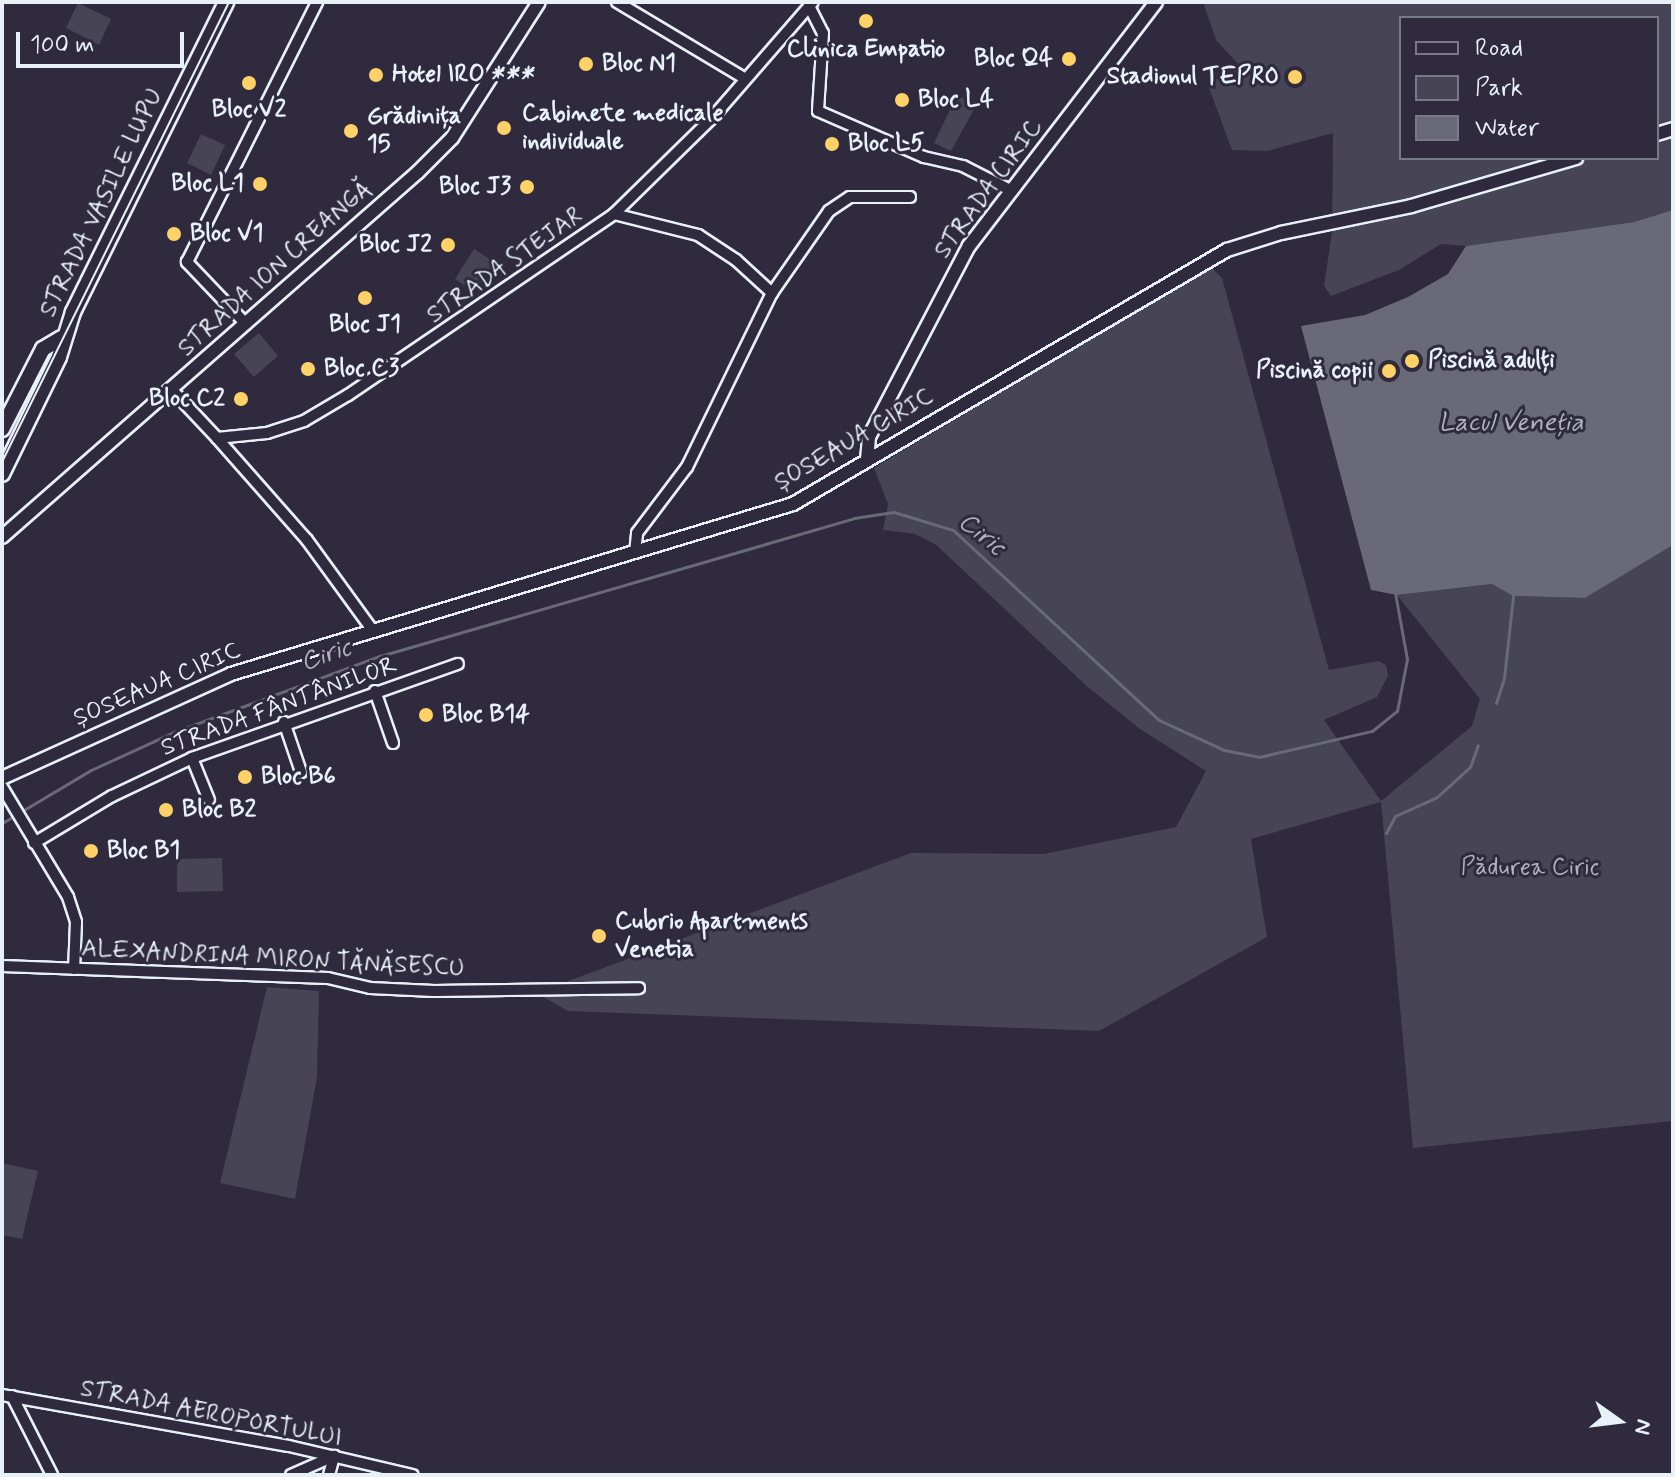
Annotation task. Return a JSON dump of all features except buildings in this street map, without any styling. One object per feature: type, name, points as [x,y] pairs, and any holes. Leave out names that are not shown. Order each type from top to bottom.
[{"type":"main road","name":"STRADA VASILE LUPU","points":[[3,472],[59,357],[61,338],[226,2]]},
{"type":"main road","name":"STRADA VASILE LUPU","points":[[2,429],[43,349],[61,338]]},
{"type":"street","points":[[246,324],[187,262],[317,2]]},
{"type":"street","name":"STRADA ION CREANGĂ","points":[[2,537],[172,390],[452,138],[539,2]]},
{"type":"street","points":[[617,2],[744,78]]},
{"type":"street","name":"STRADA CIRIC","points":[[867,460],[869,437],[969,246],[1156,2]]},
{"type":"street","points":[[811,4],[823,33],[818,111],[924,157],[963,166],[1012,191]]},
{"type":"street","name":"STRADA STEJAR","points":[[217,438],[267,433],[304,421],[523,280],[614,214],[713,117],[811,4]]},
{"type":"street","name":"ȘOSEAUA CIRIC","points":[[3,786],[196,688],[373,631],[768,514],[867,460],[1220,253],[1281,233],[1411,206],[1569,160]]},
{"type":"street","points":[[635,553],[637,533],[687,467],[772,293],[840,201],[875,195],[910,197]]},
{"type":"street","points":[[614,214],[698,235],[736,260],[772,293]]},
{"type":"street","points":[[172,390],[217,438]]},
{"type":"street","name":"STRADA FÂNTÂNILOR","points":[[217,438],[307,540],[373,631]]},
{"type":"street","name":"STRADA FÂNTÂNILOR","points":[[32,839],[192,758],[284,722],[458,664]]},
{"type":"street","points":[[375,691],[393,743]]},
{"type":"street","points":[[284,722],[301,772]]},
{"type":"street","points":[[192,758],[209,800]]},
{"type":"street","points":[[3,786],[68,897],[76,922],[74,969]]},
{"type":"street","name":"ALEXANDRINA MIRON TĂNĂSESCU","points":[[2,966],[328,978],[370,988],[434,991],[639,988]]},
{"type":"street","points":[[7,1396],[52,1475]]},
{"type":"street","name":"STRADA AEROPORTULUI","points":[[7,1396],[334,1456],[413,1475]]},
{"type":"street","points":[[291,1475],[334,1456]]},
{"type":"street","points":[[329,1475],[334,1456]]},
{"type":"green space","points":[[1203,2],[1673,2],[1673,210],[1634,222],[1466,246],[1441,244],[1399,270],[1331,296],[1324,286],[1332,232],[1333,133],[1267,151],[1232,150],[1208,85],[1238,64],[1216,40]]},
{"type":"green space","points":[[78,3],[111,19],[99,45],[66,28]]},
{"type":"green space","points":[[957,95],[977,104],[951,151],[934,143]]},
{"type":"green space","points":[[201,134],[225,145],[211,175],[187,163]]},
{"type":"green space","points":[[474,249],[494,262],[475,292],[455,279]]},
{"type":"green space","name":"Pădurea Ciric","points":[[1211,267],[1222,278],[1329,670],[1378,661],[1386,665],[1388,676],[1377,697],[1324,720],[1381,801],[1472,726],[1480,699],[1397,595],[1492,584],[1513,596],[1585,598],[1673,545],[1673,1121],[1413,1148],[1381,802],[1251,839],[1267,937],[1099,1031],[568,1011],[536,993],[911,853],[1044,854],[1176,827],[1206,771],[1140,729],[1089,688],[935,544],[915,534],[883,530],[888,504],[874,468]]},
{"type":"green space","points":[[259,333],[278,356],[254,377],[234,354]]},
{"type":"green space","points":[[222,858],[223,891],[177,892],[177,859]]},
{"type":"green space","points":[[267,987],[319,991],[317,1077],[295,1199],[220,1183]]},
{"type":"green space","points":[[2,1163],[38,1171],[22,1239],[2,1235]]},
{"type":"water","name":"Lacul Veneția","points":[[1673,210],[1673,545],[1585,598],[1513,596],[1492,584],[1397,595],[1371,590],[1301,326],[1365,315],[1408,297],[1448,274],[1466,246],[1634,222]]},
{"type":"waterway","name":"Ciric","points":[[22,811],[91,770],[174,732],[380,656],[854,518],[894,512],[953,530],[1159,720],[1224,750],[1259,757],[1372,731],[1397,711],[1407,659],[1395,593]]},
{"type":"waterway","points":[[1496,703],[1504,678],[1513,596]]},
{"type":"waterway","points":[[1386,833],[1395,816],[1437,797],[1470,767],[1478,745]]},
{"type":"waterway","name":"Ciric","points":[[2,823],[16,815]]},
{"type":"tram line","points":[[2,462],[229,2]]},
{"type":"place","name":"Clinica Empatio","points":[[866,21]]},
{"type":"place","name":"Bloc Q4","points":[[1069,59]]},
{"type":"place","name":"Bloc N1","points":[[586,64]]},
{"type":"place","name":"Hotel IRO ***","points":[[376,75]]},
{"type":"place","name":"Stadionul TEPRO","points":[[1295,77]]},
{"type":"place","name":"Bloc V2","points":[[249,83]]},
{"type":"place","name":"Bloc L4","points":[[902,100]]},
{"type":"place","name":"Cabinete medicale individuale","points":[[504,128]]},
{"type":"place","name":"Grădinița 15","points":[[351,131]]},
{"type":"place","name":"Bloc L5","points":[[832,144]]},
{"type":"place","name":"Bloc L1","points":[[260,184]]},
{"type":"place","name":"Bloc J3","points":[[527,187]]},
{"type":"place","name":"Bloc V1","points":[[174,234]]},
{"type":"place","name":"Bloc J2","points":[[448,245]]},
{"type":"place","name":"Bloc J1","points":[[365,298]]},
{"type":"place","name":"Piscină adulți","points":[[1412,361]]},
{"type":"place","name":"Bloc C3","points":[[308,369]]},
{"type":"place","name":"Piscină copii","points":[[1389,371]]},
{"type":"place","name":"Bloc C2","points":[[241,399]]},
{"type":"place","name":"Bloc B14","points":[[426,715]]},
{"type":"place","name":"Bloc B6","points":[[245,777]]},
{"type":"place","name":"Bloc B2","points":[[166,810]]},
{"type":"place","name":"Bloc B1","points":[[91,851]]},
{"type":"place","name":"Cubrio Apartments Venetia","points":[[599,936]]}]
